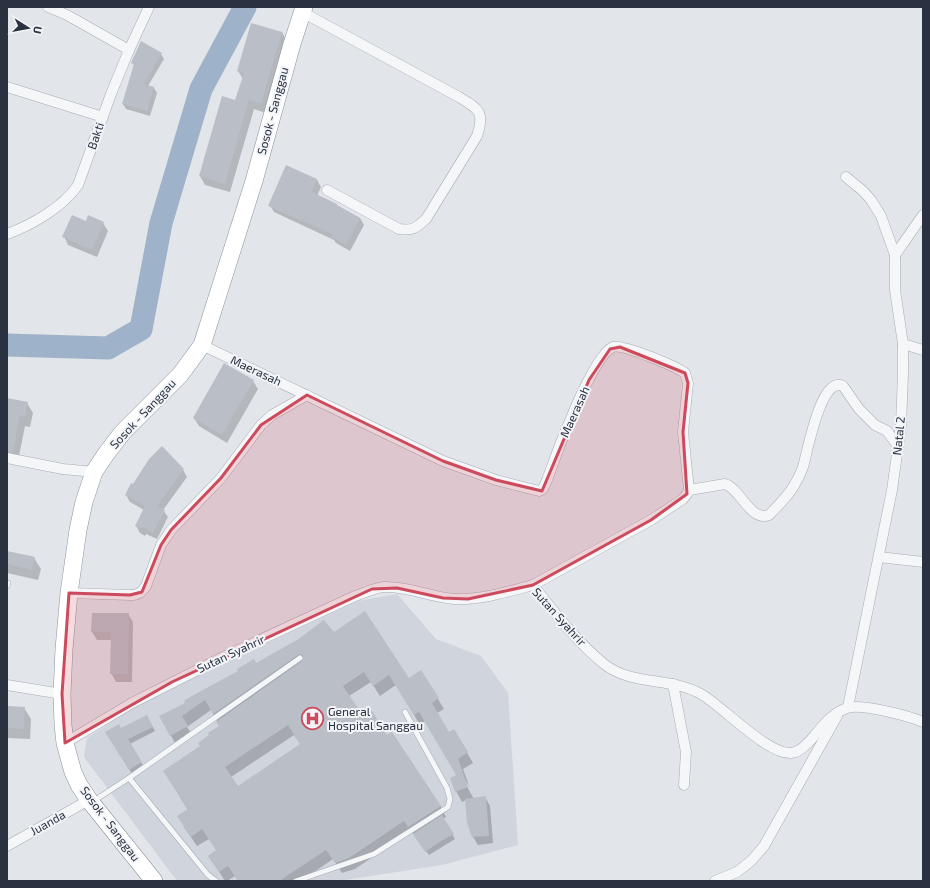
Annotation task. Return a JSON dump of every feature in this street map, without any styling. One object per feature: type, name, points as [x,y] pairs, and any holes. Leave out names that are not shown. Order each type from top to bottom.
[{"type":"highway","name":"Sosok - Sanggau","points":[[154,881],[79,785],[65,743],[62,694],[69,593],[78,530],[84,502],[94,472],[106,454],[122,433],[180,375],[202,346],[254,181],[303,9]]},
{"type":"street","points":[[48,7],[67,15],[129,50]]},
{"type":"street","name":"Bakti","points":[[8,233],[34,222],[59,206],[72,194],[83,175],[103,117],[129,50],[149,7]]},
{"type":"street","points":[[303,9],[473,105],[480,113],[481,123],[477,136],[426,219],[417,228],[408,231],[399,230],[328,190]]},
{"type":"street","points":[[7,87],[103,117]]},
{"type":"street","name":"Natal 2","points":[[715,881],[737,872],[751,861],[764,846],[844,709],[879,556],[892,490],[902,405],[903,344],[895,290],[895,255],[881,216],[862,191],[846,177]]},
{"type":"street","points":[[895,255],[923,215]]},
{"type":"street","points":[[903,344],[923,350]]},
{"type":"street","name":"Maerasah","points":[[202,346],[443,461],[496,480],[539,491],[543,489],[573,413],[589,380],[601,360],[610,349],[620,347],[646,356],[684,373],[688,383],[683,432],[689,490]]},
{"type":"street","points":[[533,585],[651,520],[683,499],[689,490],[720,485],[730,486],[759,516],[764,517],[769,515],[796,483],[802,468],[820,407],[825,396],[835,385],[840,384],[843,386],[859,409],[875,425],[887,431],[898,446]]},
{"type":"street","points":[[69,593],[139,595],[146,586],[161,545],[171,530],[221,478],[261,425],[272,415],[307,395]]},
{"type":"street","points":[[7,458],[63,469],[94,472]]},
{"type":"street","points":[[879,556],[923,562]]},
{"type":"street","name":"Sutan Syahrir","points":[[65,743],[132,703],[223,657],[372,589],[383,587],[398,588],[443,598],[468,598],[501,593],[533,585],[581,643],[604,664],[629,677],[673,684],[702,694],[753,734],[782,752],[791,753],[799,750],[830,719],[844,709]]},
{"type":"street","points":[[673,684],[686,752],[684,785]]},
{"type":"street","points":[[7,685],[62,694]]},
{"type":"street","points":[[844,709],[858,706],[923,722]]},
{"type":"street","name":"Juanda","points":[[7,846],[90,801]]},
{"type":"lane","points":[[90,801],[129,778],[300,658]]},
{"type":"lane","points":[[296,881],[374,854],[448,807],[450,799],[447,788],[405,712]]},
{"type":"lane","points":[[129,778],[208,875],[216,881]]},
{"type":"highlighted area","points":[[620,347],[685,373],[688,383],[683,432],[687,494],[651,520],[533,585],[468,599],[443,598],[397,588],[372,589],[172,682],[65,743],[62,694],[69,593],[130,595],[142,592],[161,545],[171,530],[221,478],[261,425],[307,395],[443,461],[496,480],[542,491],[589,380],[610,349]]},
{"type":"shaded area","name":"General Hospital Sanggau","points":[[397,594],[436,639],[481,656],[508,693],[518,845],[442,865],[338,881],[177,881],[84,757],[87,738],[146,699],[358,601]]},
{"type":"building","points":[[251,23],[282,32],[261,104],[249,100],[225,184],[199,176],[222,96],[235,100],[244,73],[237,71]]},
{"type":"building","points":[[141,41],[162,53],[144,84],[154,87],[147,111],[122,104],[134,64],[131,63]]},
{"type":"building","points":[[286,165],[317,179],[312,192],[337,204],[360,218],[346,245],[331,237],[332,234],[268,206]]},
{"type":"building","points":[[72,215],[86,221],[88,215],[104,222],[92,250],[62,237]]},
{"type":"building","points":[[224,363],[254,380],[222,435],[193,418]]},
{"type":"building","points":[[7,398],[28,402],[25,417],[20,416],[13,452],[7,452]]},
{"type":"building","points":[[162,446],[184,469],[157,506],[165,510],[153,533],[142,527],[141,529],[135,526],[145,506],[125,495],[131,483],[133,484],[149,459]]},
{"type":"building","points":[[7,551],[35,557],[32,570],[7,564]]},
{"type":"building","points":[[365,611],[409,678],[421,670],[439,698],[432,703],[449,732],[454,729],[468,752],[458,759],[468,787],[455,792],[450,778],[456,775],[419,712],[414,715],[389,675],[373,686],[364,672],[343,686],[364,717],[372,711],[387,735],[392,732],[441,806],[408,827],[404,821],[349,858],[335,863],[326,850],[279,881],[238,881],[228,866],[219,872],[208,856],[216,850],[202,829],[191,837],[177,816],[188,809],[163,771],[200,746],[198,743],[209,735],[208,733],[219,726],[216,722],[302,661],[303,656],[301,654],[298,655],[213,714],[205,700],[182,716],[188,726],[170,736],[159,716],[185,703],[184,701],[190,697],[238,671],[237,669],[254,659],[256,663],[297,640],[324,620],[334,632]],"holes":[[[288,725],[300,744],[238,786],[225,767]]]},
{"type":"building","points":[[92,613],[129,613],[128,674],[110,674],[111,632],[91,632]]},
{"type":"building","points":[[7,706],[25,707],[24,729],[7,728]]},
{"type":"building","points":[[147,715],[153,727],[128,739],[142,762],[129,770],[105,732],[119,724],[121,728]]},
{"type":"building","points":[[486,796],[489,836],[472,837],[467,823],[465,799]]},
{"type":"building","points":[[442,815],[454,834],[425,852],[413,834]]},
{"type":"waterway","points":[[7,345],[108,348],[141,329],[161,223],[201,89],[245,7]]},
{"type":"place","name":"General Hospital Sanggau","points":[[313,719]]}]
